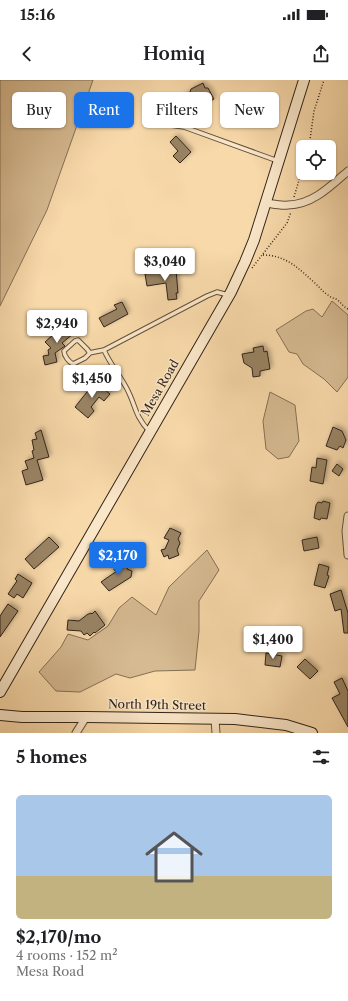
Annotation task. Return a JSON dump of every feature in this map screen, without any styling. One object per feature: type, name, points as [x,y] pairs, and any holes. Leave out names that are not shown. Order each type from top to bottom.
[{"type":"main road","name":"Mesa Road","points":[[0,692],[229,295],[254,240],[304,80]]},
{"type":"main road","name":"North 19th Street","points":[[0,715],[22,717],[235,719],[286,725],[312,733]]},
{"type":"street","points":[[266,203],[286,205],[302,203],[322,193],[348,171]]},
{"type":"street","points":[[348,516],[346,531],[348,555]]},
{"type":"street","points":[[76,733],[86,717]]},
{"type":"street","points":[[215,720],[216,733]]},
{"type":"lane","points":[[185,128],[279,161]]},
{"type":"lane","points":[[89,353],[78,340],[65,350],[64,353],[73,364],[85,358],[89,353],[104,350],[217,292],[229,295]]},
{"type":"lane","points":[[104,350],[111,365],[128,391],[140,420],[150,432]]},
{"type":"path","points":[[310,140],[314,111],[324,80]]},
{"type":"path","points":[[263,255],[278,257],[291,262],[327,295],[337,300],[348,309]]},
{"type":"shaded area","points":[[0,80],[93,80],[89,92],[74,92],[74,128],[76,128],[47,210],[0,306]]},
{"type":"shaded area","points":[[332,301],[348,315],[348,377],[337,392],[324,379],[303,364],[297,354],[289,352],[276,330],[306,311],[313,309],[322,317]]},
{"type":"shaded area","points":[[270,392],[295,405],[299,441],[289,457],[278,459],[266,449],[263,421]]},
{"type":"shaded area","points":[[207,550],[219,570],[199,601],[199,631],[195,670],[155,671],[130,678],[116,674],[80,692],[56,691],[39,672],[61,647],[68,634],[88,640],[108,626],[119,608],[132,597],[156,615],[169,587]]},
{"type":"building","points":[[203,83],[205,88],[208,88],[210,92],[190,92],[191,89]]},
{"type":"building","points":[[176,136],[191,152],[180,163],[173,156],[178,151],[170,142]]},
{"type":"building","points":[[176,270],[178,293],[176,293],[177,299],[168,300],[166,283],[147,286],[145,274]]},
{"type":"building","points":[[122,302],[128,314],[104,327],[99,318],[117,309],[114,305]]},
{"type":"building","points":[[65,324],[73,334],[62,343],[65,346],[55,353],[57,362],[45,365],[43,356],[49,355],[48,350],[51,348],[45,342]]},
{"type":"building","points":[[263,346],[264,352],[267,351],[270,369],[260,371],[260,376],[253,377],[252,368],[244,363],[242,354],[254,352],[253,348]]},
{"type":"building","points":[[95,382],[110,394],[104,401],[99,397],[91,407],[94,411],[88,418],[75,407]]},
{"type":"building","points":[[333,427],[342,431],[346,440],[343,448],[340,446],[337,450],[326,446]]},
{"type":"building","points":[[41,430],[49,457],[37,460],[43,480],[26,485],[22,471],[28,469],[25,461],[34,458],[32,451],[34,450],[32,440],[37,439],[35,433]]},
{"type":"building","points":[[317,458],[327,460],[323,484],[310,481],[312,467],[316,468]]},
{"type":"building","points":[[337,464],[343,469],[339,476],[332,471]]},
{"type":"building","points":[[323,501],[330,503],[327,519],[321,518],[320,520],[314,518],[316,505],[318,502],[322,503]]},
{"type":"building","points":[[170,528],[181,533],[178,539],[180,543],[177,550],[179,555],[169,559],[168,555],[164,557],[161,550],[165,549],[169,540],[164,538]]},
{"type":"building","points":[[49,537],[59,547],[34,569],[25,559]]},
{"type":"building","points":[[317,537],[319,548],[304,551],[302,540]]},
{"type":"building","points":[[116,560],[124,561],[124,563],[129,564],[127,569],[132,571],[131,577],[109,591],[101,582],[117,571],[114,570]]},
{"type":"building","points":[[319,564],[329,567],[327,575],[329,576],[325,588],[314,585]]},
{"type":"building","points":[[18,574],[32,583],[23,598],[17,594],[14,598],[8,594],[17,581],[15,579]]},
{"type":"building","points":[[341,590],[348,613],[348,633],[344,633],[341,609],[335,611],[330,594]]},
{"type":"building","points":[[8,604],[18,611],[0,637],[0,616]]},
{"type":"building","points":[[95,611],[105,625],[95,633],[94,632],[90,636],[87,633],[84,635],[81,631],[67,630],[68,620],[79,621]]},
{"type":"building","points":[[266,653],[282,656],[280,667],[265,665]]},
{"type":"building","points":[[305,659],[318,671],[310,679],[297,667]]},
{"type":"building","points":[[342,678],[348,691],[348,727],[332,698],[340,694],[334,682]]}]
